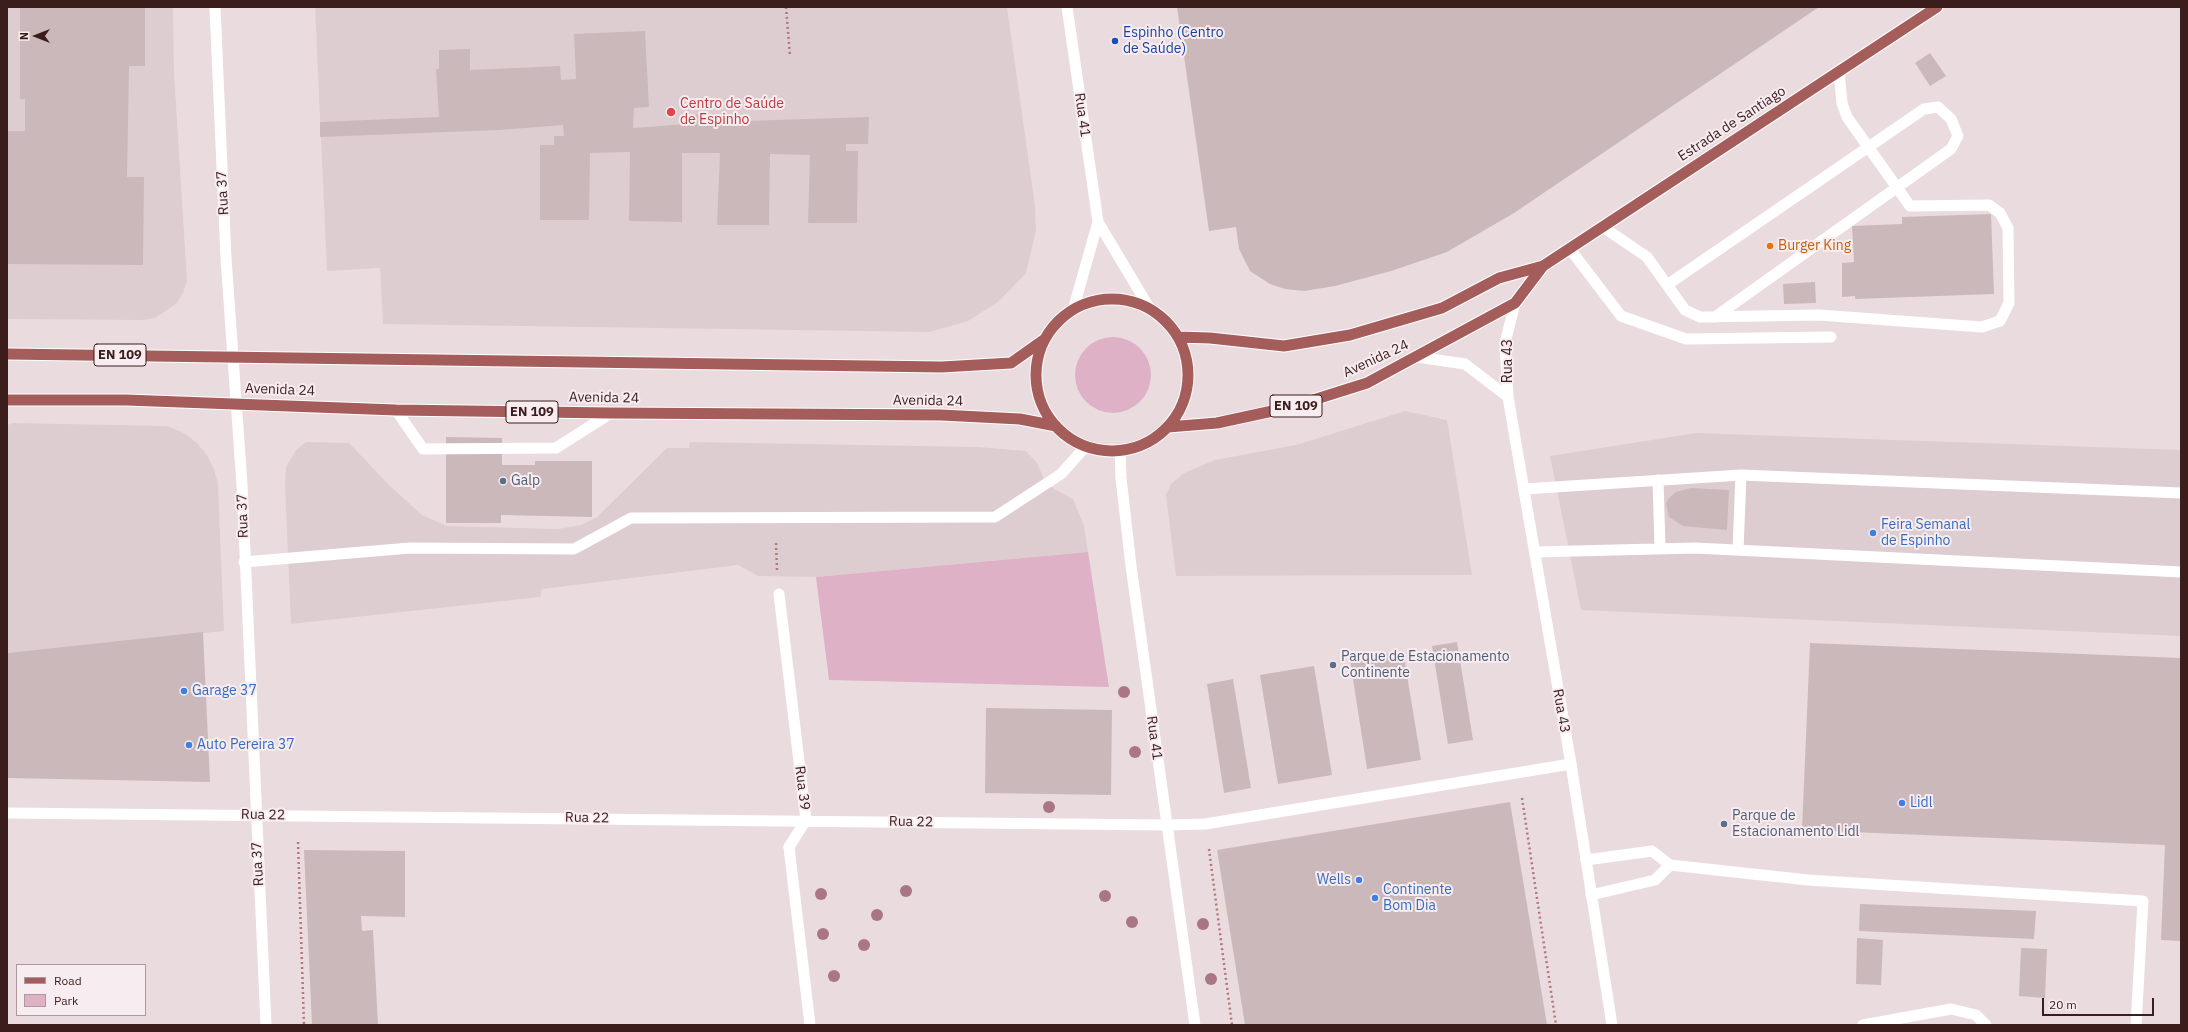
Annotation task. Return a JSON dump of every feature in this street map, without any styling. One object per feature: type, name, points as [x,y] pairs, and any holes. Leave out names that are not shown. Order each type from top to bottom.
[{"type":"main road","name":"Estrada de Santiago","points":[[1178,337],[1284,346],[1350,334],[1442,308],[1499,278],[1543,266],[1937,7]]},
{"type":"main road","name":"Estrada de Santiago","points":[[1516,303],[1543,266]]},
{"type":"main road","name":"Avenida 24","points":[[1109,299],[1132,301],[1150,309],[1166,321],[1178,337],[1186,356],[1188,376],[1185,396],[1178,412],[1168,427],[1154,439],[1143,444],[1120,450],[1102,450],[1086,446],[1070,438],[1056,426],[1046,412],[1039,396],[1036,378],[1038,358],[1045,339],[1057,322],[1073,310],[1091,302],[1109,299]]},
{"type":"main road","name":"Avenida 24","points":[[1168,427],[1217,423],[1291,407],[1367,383],[1516,303]]},
{"type":"main road","name":"Avenida 24","points":[[7,354],[942,367],[1011,363],[1045,339]]},
{"type":"main road","name":"Avenida 24","points":[[7,400],[126,400],[396,410],[941,415],[1020,419],[1056,426]]},
{"type":"street","name":"Rua 37","points":[[215,7],[226,258],[238,404],[266,1025]]},
{"type":"street","name":"Rua 41","points":[[1067,7],[1098,222],[1150,309]]},
{"type":"street","points":[[1603,227],[1647,257],[1685,310],[1700,317],[1819,315],[1982,326],[2000,321],[2009,303],[2008,228],[2000,212],[1989,205],[1910,206],[1847,117],[1842,103],[1839,72]]},
{"type":"street","points":[[1667,285],[1924,109],[1938,108],[1951,119],[1958,136],[1951,149],[1716,317]]},
{"type":"street","name":"Rua 41","points":[[1073,310],[1098,222]]},
{"type":"street","points":[[1570,249],[1621,316],[1686,339],[1831,337]]},
{"type":"street","name":"Rua 43","points":[[1516,303],[1505,343],[1508,397],[1571,764],[1612,1025]]},
{"type":"street","name":"Rua 43","points":[[1417,357],[1465,364],[1508,397]]},
{"type":"street","points":[[396,410],[423,449],[556,448],[611,413]]},
{"type":"street","points":[[244,562],[410,548],[574,549],[631,518],[995,517],[1061,474],[1086,446]]},
{"type":"street","name":"Rua 41","points":[[1120,450],[1121,478],[1130,558],[1195,1025]]},
{"type":"street","points":[[1524,489],[1742,475],[2181,493]]},
{"type":"street","points":[[1738,550],[1742,475]]},
{"type":"street","points":[[1658,480],[1660,548]]},
{"type":"street","points":[[1535,552],[1660,548],[1738,550],[2181,572]]},
{"type":"street","name":"Rua 39","points":[[779,594],[806,820],[789,847],[810,1025]]},
{"type":"street","name":"Rua 22","points":[[7,813],[806,820],[1166,825],[1205,824],[1571,764]]},
{"type":"street","points":[[1586,860],[1652,851],[1670,865],[1808,880],[2143,901],[2136,1025]]},
{"type":"street","points":[[1591,895],[1655,880],[1670,865]]},
{"type":"street","points":[[1863,1025],[1951,1009],[1976,1015],[1986,1025]]},
{"type":"path","points":[[786,7],[790,56]]},
{"type":"path","points":[[1516,797],[1522,796],[1556,1025]]},
{"type":"path","points":[[304,1025],[298,842],[306,842]]},
{"type":"path","points":[[1215,846],[1209,847],[1232,1025]]},
{"type":"shaded area","points":[[7,7],[173,7],[174,73],[187,281],[183,293],[176,304],[155,318],[143,320],[7,319]]},
{"type":"shaded area","name":"Centro de Saúde de Espinho","points":[[315,7],[1007,7],[1035,206],[1036,230],[1026,273],[998,302],[968,321],[930,332],[383,324],[380,268],[327,271]]},
{"type":"shaded area","points":[[1405,411],[1447,420],[1472,575],[1176,576],[1166,495],[1171,484],[1184,473],[1215,460],[1296,445]]},
{"type":"shaded area","points":[[14,423],[167,426],[184,433],[197,443],[207,455],[214,469],[218,484],[224,631],[7,653],[7,425]]},
{"type":"shaded area","name":"Feira Semanal de Espinho","points":[[1696,433],[2181,450],[2181,636],[1581,610],[1550,456]]},
{"type":"shaded area","points":[[306,442],[349,443],[390,486],[422,515],[447,526],[558,529],[581,525],[597,517],[667,448],[689,448],[690,442],[978,447],[1026,451],[1037,463],[1044,479],[1054,489],[1073,499],[1084,526],[1088,552],[816,577],[758,576],[738,565],[542,589],[540,597],[291,624],[285,485],[286,467],[296,450]]},
{"type":"green space","points":[[1105,337],[1121,337],[1134,343],[1145,354],[1151,367],[1149,390],[1134,407],[1121,413],[1105,413],[1092,407],[1077,390],[1075,383],[1075,367],[1081,354],[1098,339]]},
{"type":"green space","points":[[1088,552],[1109,687],[829,680],[816,577]]},
{"type":"building","points":[[20,7],[145,7],[145,66],[129,66],[127,177],[144,177],[143,265],[7,264],[7,131],[25,131],[25,99],[20,99]]},
{"type":"building","points":[[1177,7],[1819,7],[1514,213],[1447,252],[1391,271],[1335,286],[1304,291],[1285,289],[1270,284],[1250,271],[1239,249],[1236,227],[1209,231]]},
{"type":"building","points":[[645,31],[649,107],[634,108],[633,128],[687,124],[686,115],[714,114],[714,122],[869,117],[868,144],[846,144],[846,151],[858,151],[857,223],[808,223],[810,155],[770,154],[769,225],[717,225],[720,153],[682,153],[682,222],[629,221],[630,152],[590,153],[589,220],[540,220],[540,145],[554,145],[554,136],[564,136],[563,125],[499,130],[320,137],[320,122],[439,117],[436,69],[439,69],[439,50],[470,49],[470,70],[560,66],[561,80],[576,79],[574,34]]},
{"type":"building","points":[[1930,53],[1946,76],[1930,86],[1915,63]]},
{"type":"building","points":[[1991,214],[1994,294],[1855,299],[1855,296],[1842,297],[1842,263],[1854,262],[1852,226],[1902,224],[1902,217]]},
{"type":"building","points":[[1815,282],[1816,303],[1784,304],[1783,284]]},
{"type":"building","points":[[446,437],[502,438],[502,465],[535,465],[535,461],[592,461],[592,517],[501,515],[501,523],[446,523]]},
{"type":"building","points":[[1691,488],[1729,490],[1727,530],[1683,526],[1669,517],[1666,503],[1670,497],[1676,492]]},
{"type":"building","points":[[203,632],[210,782],[7,778],[7,653]]},
{"type":"building","points":[[1457,642],[1473,740],[1448,744],[1432,646]]},
{"type":"building","points":[[1810,643],[2181,658],[2181,941],[2161,940],[2165,845],[1802,830]]},
{"type":"building","points":[[1403,651],[1421,760],[1367,769],[1350,660]]},
{"type":"building","points":[[1314,666],[1332,775],[1278,784],[1260,675]]},
{"type":"building","points":[[1233,679],[1251,788],[1224,793],[1207,684]]},
{"type":"building","points":[[986,708],[1112,710],[1111,795],[985,793]]},
{"type":"building","name":"Continente Bom Dia","points":[[1510,802],[1547,1025],[1245,1025],[1217,850]]},
{"type":"building","points":[[304,850],[405,851],[405,917],[361,916],[362,931],[373,930],[378,1025],[312,1025]]},
{"type":"building","points":[[1860,904],[2036,911],[2034,939],[1859,931]]},
{"type":"building","points":[[1857,938],[1883,940],[1881,985],[1856,984]]},
{"type":"building","points":[[2021,948],[2047,949],[2045,998],[2019,996]]},
{"type":"place","name":"Espinho (Centro de Saúde)","points":[[1115,41]]},
{"type":"place","name":"Centro de Saúde de Espinho","points":[[671,112]]},
{"type":"place","name":"Burger King","points":[[1770,246]]},
{"type":"place","name":"Galp","points":[[503,481]]},
{"type":"place","name":"Feira Semanal de Espinho","points":[[1873,533]]},
{"type":"place","name":"Parque de Estacionamento Continente","points":[[1333,665]]},
{"type":"place","name":"Garage 37","points":[[184,691]]},
{"type":"place","name":"Auto Pereira 37","points":[[189,745]]},
{"type":"place","name":"Lidl","points":[[1902,803]]},
{"type":"place","name":"Parque de Estacionamento Lidl","points":[[1724,824]]},
{"type":"place","name":"Wells","points":[[1359,880]]},
{"type":"place","name":"Continente Bom Dia","points":[[1375,898]]}]
